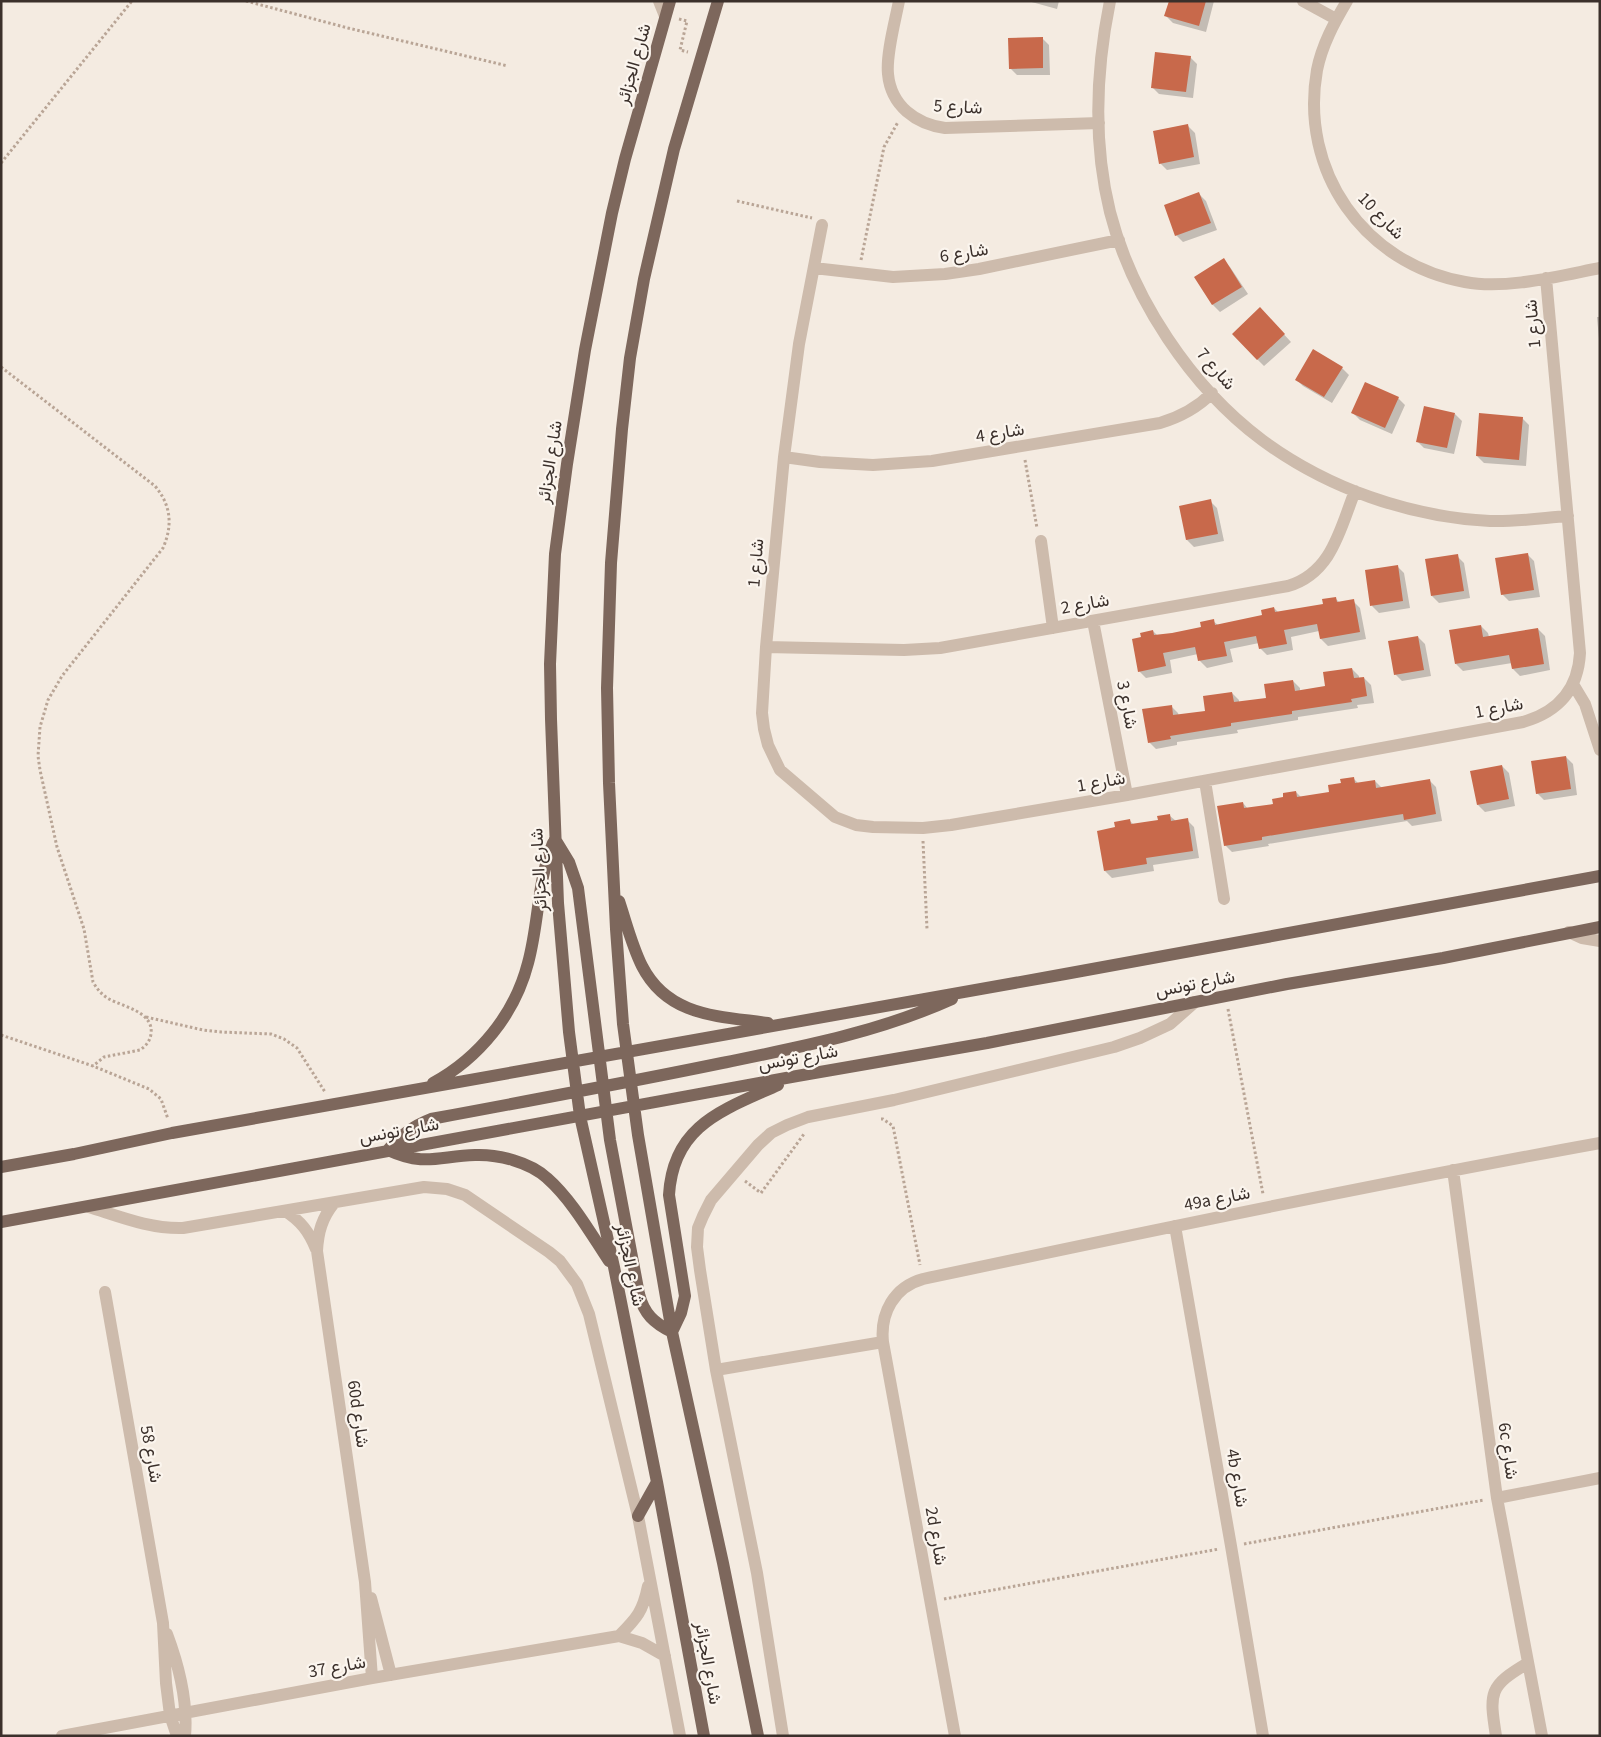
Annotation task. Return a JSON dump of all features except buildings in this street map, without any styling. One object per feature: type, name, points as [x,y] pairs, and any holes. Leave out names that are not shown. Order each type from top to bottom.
[{"type":"main road","name":"شارع الجزائر","points":[[670,1],[625,159],[601,264],[585,350],[560,509],[552,609],[550,664],[558,903],[569,1032],[580,1116],[614,1267],[657,1482],[704,1736]]},
{"type":"main road","name":"شارع الجزائر","points":[[718,1],[700,56],[674,149],[644,279],[630,358],[612,554],[607,688],[609,783],[616,929],[623,1024],[630,1081],[672,1332],[723,1563],[758,1736]]},
{"type":"main road","points":[[555,839],[569,862],[578,888],[610,1140],[642,1305],[649,1317],[672,1332],[681,1313],[685,1296],[669,1195],[670,1180],[680,1151],[698,1128],[709,1118],[797,1076]]},
{"type":"main road","points":[[424,1088],[442,1078],[476,1051],[502,1021],[513,1001],[528,963],[542,875],[555,839]]},
{"type":"main road","name":"شارع تونس","points":[[1,1167],[172,1133],[970,991],[1600,876]]},
{"type":"main road","points":[[615,889],[642,966],[652,982],[666,995],[684,1007],[705,1014],[780,1024]]},
{"type":"main road","name":"شارع تونس","points":[[1,1222],[388,1150],[987,1043],[1287,984],[1443,958],[1600,927]]},
{"type":"main road","points":[[614,1267],[562,1193],[546,1176],[530,1167],[494,1156],[475,1155],[426,1161],[413,1159],[388,1150],[407,1130],[431,1119],[577,1092],[848,1036],[904,1018],[970,991]]},
{"type":"main road","points":[[638,1516],[657,1482]]},
{"type":"street","points":[[658,1],[665,16]]},
{"type":"street","name":"شارع 5","points":[[899,1],[888,61],[890,84],[894,95],[907,112],[925,123],[946,128],[1099,123]]},
{"type":"street","name":"شارع 7","points":[[1110,1],[1101,58],[1099,123],[1100,155],[1104,184],[1119,240],[1133,276],[1156,320],[1184,360],[1212,393],[1261,439],[1287,457],[1315,473],[1355,491],[1412,509],[1455,518],[1491,521],[1568,516]]},
{"type":"street","points":[[1303,1],[1336,19]]},
{"type":"street","name":"شارع 10","points":[[1347,1],[1325,43],[1318,69],[1314,95],[1315,121],[1319,147],[1327,172],[1339,196],[1354,218],[1372,237],[1393,254],[1416,267],[1440,276],[1466,282],[1484,284],[1546,278],[1600,268]]},
{"type":"street","name":"شارع 1","points":[[822,224],[794,381],[784,457],[766,647],[762,713],[768,745],[780,770],[826,810],[844,822],[873,828],[952,826],[1128,795],[1523,722],[1536,718],[1553,708],[1567,694],[1573,684],[1577,674],[1580,653],[1546,278]]},
{"type":"street","name":"شارع 6","points":[[814,268],[892,277],[946,274],[1119,240]]},
{"type":"street","name":"شارع 4","points":[[784,457],[844,464],[903,464],[932,461],[1171,420],[1192,410],[1212,393]]},
{"type":"street","name":"شارع 2","points":[[766,647],[920,650],[960,645],[1288,586],[1307,578],[1326,561],[1355,491]]},
{"type":"street","points":[[1039,536],[1053,628]]},
{"type":"street","name":"شارع 3","points":[[1093,621],[1128,795]]},
{"type":"street","points":[[1573,684],[1585,704],[1600,750]]},
{"type":"street","points":[[1205,781],[1224,899]]},
{"type":"street","points":[[1569,932],[1582,938],[1600,941]]},
{"type":"street","points":[[783,1736],[758,1574],[716,1370],[700,1270],[697,1247],[698,1228],[711,1200],[758,1145],[771,1133],[808,1117],[894,1100],[1114,1047],[1140,1038],[1170,1024],[1196,1002]]},
{"type":"street","name":"49a شارع","points":[[883,1342],[883,1325],[890,1304],[900,1290],[923,1279],[1266,1207],[1600,1143]]},
{"type":"street","name":"6c شارع","points":[[1453,1170],[1497,1498],[1542,1736]]},
{"type":"street","points":[[90,1206],[150,1226],[166,1229],[199,1226],[424,1187],[447,1189],[473,1200],[560,1261],[577,1284],[584,1298],[638,1516],[680,1736]]},
{"type":"street","name":"60d شارع","points":[[334,1203],[327,1212],[318,1232],[317,1251],[365,1582],[372,1678]]},
{"type":"street","name":"60d شارع","points":[[285,1211],[299,1220],[304,1226],[317,1251]]},
{"type":"street","name":"4b شارع","points":[[1175,1226],[1232,1546],[1262,1736]]},
{"type":"street","name":"شارع 58","points":[[105,1292],[163,1622],[177,1667],[186,1712],[185,1736]]},
{"type":"street","points":[[716,1370],[883,1342]]},
{"type":"street","name":"2d شارع","points":[[883,1342],[955,1736]]},
{"type":"street","points":[[1497,1498],[1600,1478]]},
{"type":"street","points":[[619,1636],[643,1608],[650,1578]]},
{"type":"street","name":"60d شارع","points":[[365,1582],[375,1611],[391,1675]]},
{"type":"street","name":"شارع 58","points":[[163,1622],[164,1661],[170,1715],[177,1736]]},
{"type":"street","name":"شارع 37","points":[[62,1736],[372,1678],[619,1636],[642,1643],[665,1656]]},
{"type":"street","points":[[1496,1736],[1492,1710],[1493,1694],[1501,1681],[1528,1663]]},
{"type":"path","points":[[1,163],[132,1]]},
{"type":"path","points":[[246,1],[348,28],[508,66]]},
{"type":"path","points":[[665,16],[686,21],[680,50],[700,56]]},
{"type":"path","points":[[859,273],[884,147],[890,133],[907,112]]},
{"type":"path","points":[[737,201],[810,217],[822,224]]},
{"type":"path","points":[[1,367],[155,486],[168,508],[170,528],[163,548],[79,652],[54,687],[43,713],[38,742],[40,770],[57,847],[84,929],[93,982],[109,999],[145,1017],[203,1030],[271,1034],[284,1039],[296,1048],[307,1062],[332,1104]]},
{"type":"path","points":[[1022,447],[1039,536]]},
{"type":"path","points":[[922,828],[927,929]]},
{"type":"path","points":[[1226,996],[1266,1207]]},
{"type":"path","points":[[93,1066],[104,1057],[140,1050],[144,1047],[152,1033],[149,1022],[145,1017]]},
{"type":"path","points":[[1,1035],[93,1066],[155,1094],[164,1105],[172,1133]]},
{"type":"path","points":[[873,1121],[883,1119],[892,1126],[923,1279]]},
{"type":"path","points":[[734,1173],[761,1193],[804,1133]]},
{"type":"path","points":[[930,1601],[1497,1498]]}]
